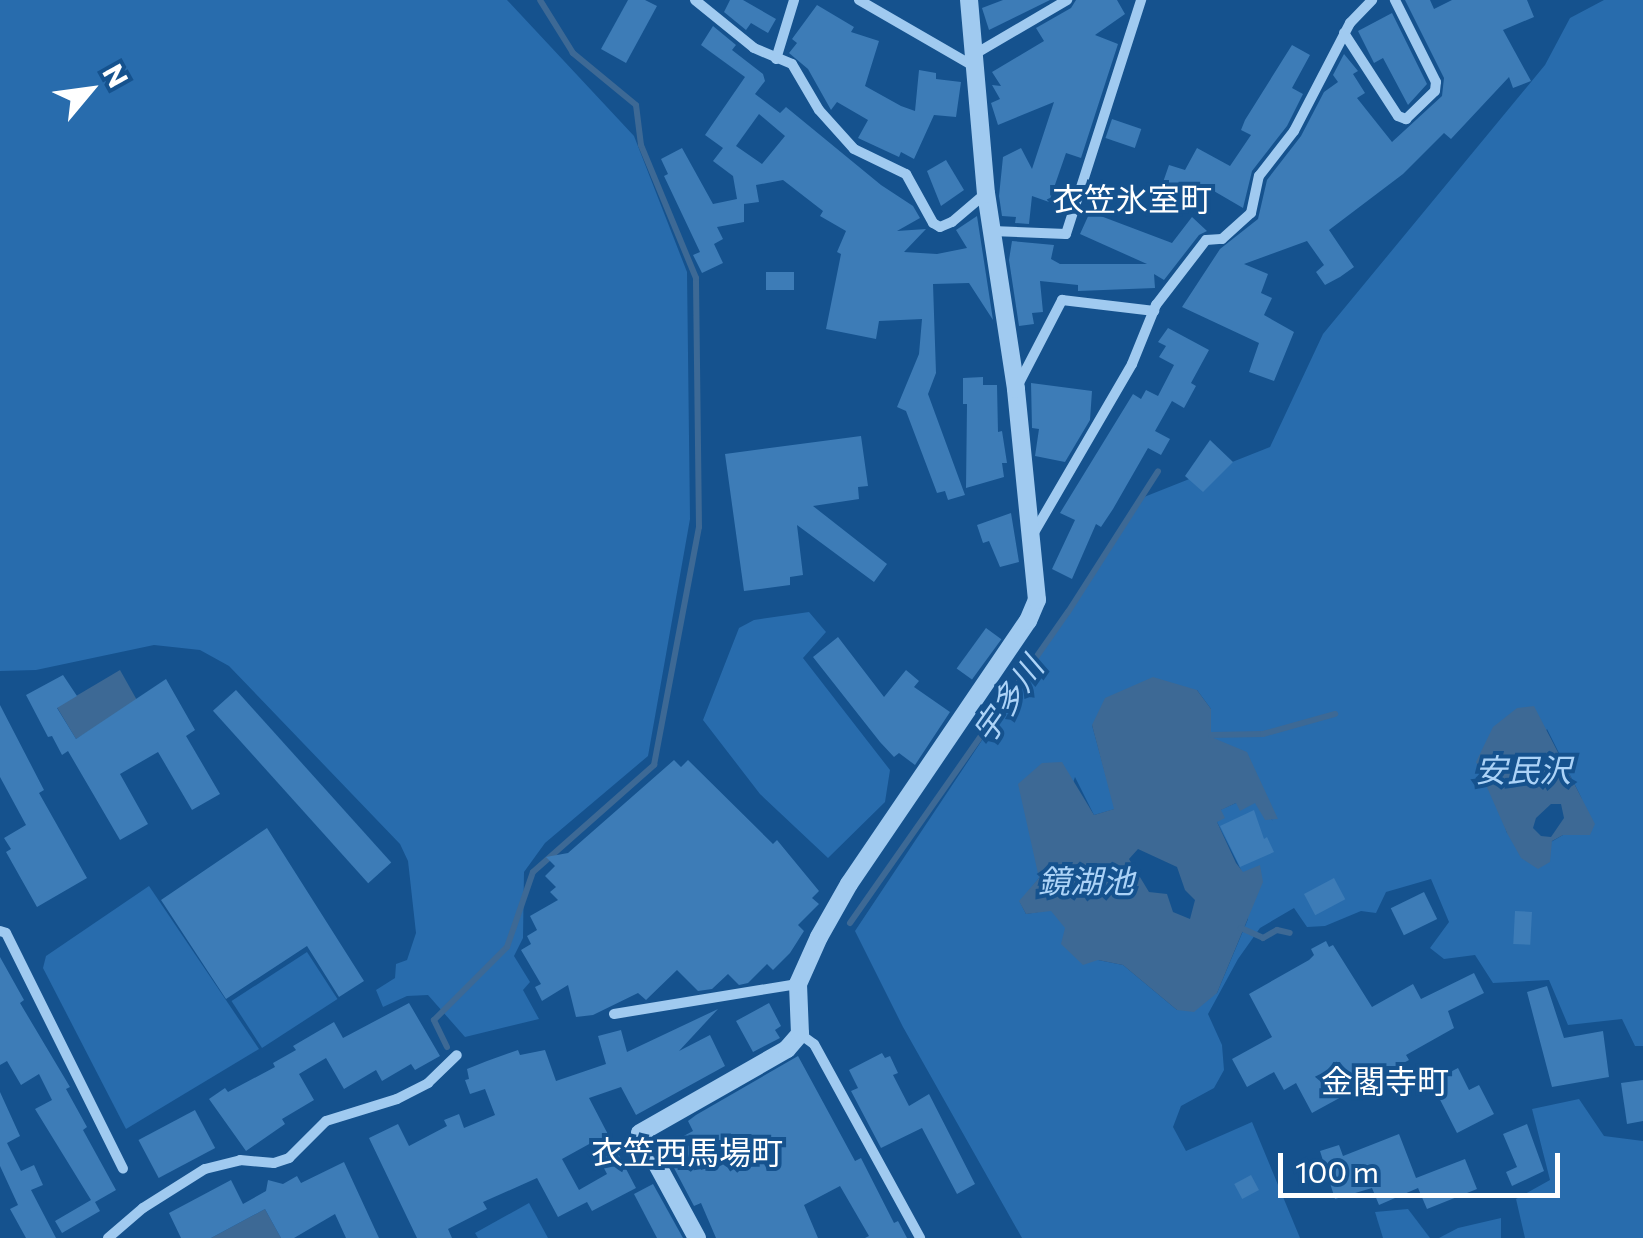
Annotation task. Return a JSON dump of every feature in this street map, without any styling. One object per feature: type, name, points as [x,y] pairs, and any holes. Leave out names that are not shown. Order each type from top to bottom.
[{"type":"street","points":[[695,0],[754,48],[792,64],[819,110],[854,149],[906,174],[934,223],[940,226],[952,222],[986,194]]},
{"type":"street","points":[[776,60],[794,0]]},
{"type":"street","points":[[859,0],[975,61]]},
{"type":"street","points":[[697,1238],[640,1133],[787,1049],[800,1034],[798,984],[848,884],[1028,621],[1037,600],[1016,389],[986,194],[970,0]]},
{"type":"street","points":[[975,61],[1067,0]]},
{"type":"street","points":[[992,230],[1066,234],[1141,0]]},
{"type":"street","points":[[1031,538],[1132,364],[1154,311],[1206,240],[1222,238],[1252,213],[1259,176],[1294,130],[1344,33],[1372,0]]},
{"type":"street","points":[[1344,33],[1398,116],[1406,119],[1436,91],[1436,82],[1394,0]]},
{"type":"street","points":[[1016,389],[1062,300],[1154,311]]},
{"type":"street","points":[[0,931],[6,933],[123,1168]]},
{"type":"street","points":[[614,1014],[798,984]]},
{"type":"street","points":[[800,1034],[814,1044],[920,1238]]},
{"type":"street","points":[[108,1238],[143,1208],[204,1169],[240,1160],[274,1163],[289,1158],[326,1121],[397,1098],[428,1083],[458,1054]]},
{"type":"shaded area","points":[[0,0],[507,0],[634,136],[687,272],[690,519],[648,756],[545,843],[524,872],[523,938],[514,956],[530,982],[523,990],[539,1019],[465,1037],[428,995],[407,996],[383,1007],[376,990],[395,978],[396,964],[407,960],[416,933],[408,861],[400,844],[229,666],[200,650],[154,645],[36,670],[0,671]]},
{"type":"shaded area","points":[[1604,0],[1643,0],[1643,1046],[1635,1046],[1622,1019],[1568,1025],[1549,980],[1493,983],[1475,955],[1444,959],[1430,948],[1449,922],[1431,879],[1386,892],[1376,913],[1361,911],[1325,926],[1307,927],[1294,908],[1260,928],[1238,959],[1208,1014],[1222,1045],[1224,1070],[1214,1088],[1181,1106],[1173,1127],[1186,1151],[1252,1122],[1300,1238],[1022,1238],[903,1027],[855,931],[1144,497],[1270,447],[1323,334],[1545,65],[1570,18]],"holes":[[[1197,690],[1211,709],[1211,737],[1273,821],[1256,803],[1236,803],[1220,810],[1217,822],[1242,872],[1248,919],[1217,993],[1177,1010],[1123,965],[1098,960],[1051,910],[1026,914],[1020,902],[1039,878],[1075,777],[1094,815],[1115,809],[1092,725]],[[1547,729],[1581,797],[1590,834],[1563,835],[1551,842],[1507,833],[1495,798]]]},
{"type":"shaded area","points":[[809,612],[826,632],[803,658],[890,770],[885,802],[828,858],[760,794],[703,720],[739,628],[754,620]]},
{"type":"shaded area","points":[[149,886],[259,1049],[126,1129],[43,968],[46,956]]},
{"type":"shaded area","points":[[307,952],[337,999],[262,1048],[232,1001]]},
{"type":"shaded area","points":[[1579,1099],[1604,1136],[1643,1141],[1643,1238],[1525,1238],[1516,1199],[1550,1180],[1532,1109]]},
{"type":"shaded area","points":[[529,1203],[548,1238],[478,1238],[475,1233]]},
{"type":"shaded area","points":[[1408,1209],[1430,1238],[1383,1238],[1375,1212]]},
{"type":"shaded area","points":[[1501,1218],[1501,1238],[1439,1238],[1458,1228]]},
{"type":"water","points":[[120,670],[138,702],[76,739],[55,704],[66,702]]},
{"type":"water","name":"鏡湖池","points":[[1153,677],[1197,690],[1211,709],[1211,737],[1247,752],[1278,819],[1265,820],[1255,803],[1240,811],[1236,803],[1221,810],[1225,818],[1217,822],[1236,863],[1243,872],[1260,865],[1263,882],[1217,993],[1194,1012],[1177,1010],[1123,965],[1098,960],[1083,965],[1061,944],[1065,928],[1051,911],[1026,914],[1019,901],[1039,878],[1018,784],[1042,763],[1062,762],[1094,815],[1114,809],[1092,725],[1105,698]],"holes":[[[1138,849],[1177,867],[1185,890],[1195,900],[1190,919],[1173,912],[1167,894],[1149,892],[1129,859]]]},
{"type":"water","name":"安民沢","points":[[1534,706],[1595,824],[1590,835],[1563,835],[1552,841],[1550,862],[1538,869],[1521,858],[1476,762],[1493,727],[1517,708]],"holes":[[[1551,804],[1561,804],[1564,818],[1551,837],[1541,836],[1533,828],[1536,818]]]},
{"type":"water","points":[[265,1209],[281,1238],[211,1238]]},
{"type":"building","points":[[628,0],[645,0],[657,6],[626,63],[601,49]]},
{"type":"building","points":[[730,0],[743,0],[776,19],[768,33],[751,23],[746,30],[724,12]]},
{"type":"building","points":[[1003,0],[1050,0],[989,30],[982,8]]},
{"type":"building","points":[[1076,0],[1117,0],[1125,14],[1095,35],[1118,44],[1081,158],[1066,153],[1049,202],[1032,196],[1029,224],[1015,223],[1016,217],[1002,216],[999,196],[1003,157],[1021,148],[1032,169],[1054,102],[998,125],[991,103],[1000,99],[992,85],[1001,86],[992,72],[1044,41],[1036,28],[1071,8]]},
{"type":"building","points":[[1405,0],[1430,0],[1434,9],[1452,0],[1527,0],[1534,17],[1503,30],[1531,81],[1513,88],[1509,77],[1451,139],[1444,133],[1403,174],[1329,230],[1354,267],[1340,277],[1325,285],[1316,272],[1324,265],[1307,241],[1244,264],[1268,274],[1261,293],[1272,298],[1264,315],[1294,332],[1274,381],[1249,372],[1259,343],[1182,307],[1220,249],[1258,219],[1267,180],[1301,136],[1324,92],[1338,82],[1333,75],[1344,54],[1358,71],[1353,74],[1365,93],[1357,98],[1392,142],[1442,96],[1444,78]]},
{"type":"building","points":[[817,5],[854,27],[851,32],[879,41],[865,86],[901,106],[915,111],[919,70],[936,73],[936,79],[961,82],[956,117],[934,115],[914,159],[901,152],[899,157],[858,138],[868,120],[837,102],[831,110],[808,69],[789,53],[797,43],[792,39]]},
{"type":"building","points":[[1392,13],[1427,84],[1408,105],[1383,58],[1374,63],[1358,31]]},
{"type":"building","points":[[713,26],[736,45],[732,50],[763,74],[765,81],[755,94],[780,113],[786,107],[881,185],[913,206],[920,218],[897,231],[926,229],[904,252],[937,254],[967,248],[956,230],[977,216],[993,320],[969,283],[933,284],[936,373],[928,394],[965,495],[948,500],[945,491],[937,493],[906,411],[897,407],[919,354],[922,319],[879,321],[876,339],[826,329],[841,254],[837,252],[846,231],[820,216],[823,211],[783,180],[756,185],[759,202],[744,204],[744,222],[717,227],[723,239],[714,244],[723,263],[702,273],[693,255],[700,252],[664,176],[668,174],[661,159],[682,148],[713,204],[737,199],[733,176],[713,161],[723,148],[705,135],[745,77],[701,45]],"holes":[[[759,114],[785,136],[762,164],[736,146]]]},
{"type":"building","points":[[1292,45],[1310,55],[1292,88],[1303,94],[1287,126],[1252,171],[1243,208],[1207,187],[1192,187],[1188,199],[1161,188],[1169,165],[1185,170],[1197,148],[1230,166],[1251,135],[1241,130],[1245,120]]},
{"type":"building","points":[[1112,119],[1141,129],[1135,148],[1105,138]]},
{"type":"building","points":[[946,160],[964,190],[941,206],[927,171]]},
{"type":"building","points":[[1090,212],[1172,243],[1192,217],[1207,231],[1199,235],[1164,280],[1154,274],[1155,288],[1078,291],[1078,285],[1040,281],[1043,312],[1032,313],[1034,324],[1019,326],[1009,260],[1012,241],[1054,245],[1051,259],[1060,264],[1147,264],[1080,234]]},
{"type":"building","points":[[766,272],[794,272],[794,290],[766,290]]},
{"type":"building","points":[[1168,328],[1209,350],[1191,383],[1196,386],[1184,408],[1172,401],[1155,431],[1170,439],[1161,455],[1148,448],[1101,527],[1096,524],[1072,579],[1052,569],[1075,520],[1060,513],[1133,394],[1141,399],[1146,390],[1158,396],[1174,365],[1159,357],[1166,346],[1158,342]]},
{"type":"building","points":[[983,377],[983,385],[997,385],[998,432],[1002,431],[1007,463],[1002,463],[1004,477],[966,488],[967,404],[963,404],[963,378]]},
{"type":"building","points":[[1031,383],[1092,391],[1090,420],[1065,462],[1035,456],[1039,429],[1032,428]]},
{"type":"building","points":[[861,436],[868,486],[858,487],[859,499],[813,506],[887,564],[874,582],[797,525],[803,575],[790,577],[790,585],[744,591],[725,454]]},
{"type":"building","points":[[1210,440],[1233,462],[1203,492],[1185,476]]},
{"type":"building","points":[[1011,513],[1019,562],[1000,567],[989,541],[983,543],[977,525]]},
{"type":"building","points":[[986,628],[1001,639],[972,680],[957,668]]},
{"type":"building","points":[[838,637],[884,697],[906,670],[919,681],[914,687],[950,712],[915,765],[899,753],[894,757],[813,657]]},
{"type":"building","points":[[63,675],[77,696],[57,708],[76,739],[166,679],[195,730],[186,736],[220,794],[192,810],[158,752],[120,774],[148,824],[120,840],[68,751],[62,755],[52,736],[48,737],[26,695]]},
{"type":"building","points":[[236,690],[391,862],[368,883],[213,711]]},
{"type":"building","points":[[0,705],[44,790],[39,793],[87,878],[37,907],[6,852],[11,849],[4,838],[26,825],[0,777]]},
{"type":"building","points":[[674,760],[681,767],[688,760],[773,844],[777,840],[819,891],[812,898],[819,904],[798,925],[804,931],[790,953],[773,970],[767,964],[748,983],[739,985],[728,974],[712,989],[698,991],[677,970],[646,1000],[638,993],[593,1015],[576,1017],[568,985],[542,1001],[535,987],[541,984],[521,950],[531,944],[527,936],[537,930],[530,916],[558,900],[550,892],[556,887],[545,876],[555,866],[546,857],[568,853]]},
{"type":"building","points":[[1254,810],[1264,839],[1267,837],[1274,852],[1240,867],[1220,826]]},
{"type":"building","points":[[267,828],[364,981],[339,997],[307,946],[226,999],[161,900]]},
{"type":"building","points":[[1334,878],[1345,899],[1315,915],[1304,894]]},
{"type":"building","points":[[1424,892],[1437,919],[1404,935],[1391,908]]},
{"type":"building","points":[[1515,911],[1532,912],[1530,945],[1513,944]]},
{"type":"building","points":[[1326,941],[1329,947],[1333,945],[1372,1007],[1413,984],[1421,999],[1474,973],[1484,993],[1448,1011],[1454,1028],[1406,1055],[1409,1060],[1312,1113],[1296,1083],[1284,1090],[1274,1072],[1247,1087],[1232,1059],[1272,1037],[1249,994],[1309,960],[1314,955],[1311,949]]},
{"type":"building","points":[[0,957],[24,1000],[20,1003],[70,1087],[66,1089],[87,1127],[83,1130],[116,1190],[95,1202],[100,1211],[62,1233],[55,1221],[91,1200],[35,1109],[52,1100],[39,1074],[21,1085],[7,1061],[0,1065]]},
{"type":"building","points":[[1547,986],[1564,1038],[1603,1031],[1609,1077],[1552,1087],[1527,992]]},
{"type":"building","points":[[409,1003],[440,1056],[415,1070],[411,1064],[382,1081],[376,1070],[344,1089],[326,1058],[299,1074],[314,1100],[282,1119],[285,1124],[246,1151],[209,1099],[275,1067],[273,1063],[296,1050],[293,1046],[334,1022],[343,1038]]},
{"type":"building","points":[[769,1003],[781,1026],[775,1030],[780,1038],[753,1052],[736,1021]]},
{"type":"building","points":[[718,1009],[679,1051],[710,1035],[725,1066],[636,1115],[621,1087],[589,1098],[636,1188],[592,1211],[587,1202],[558,1217],[537,1178],[483,1202],[487,1209],[448,1229],[452,1238],[417,1238],[369,1138],[398,1124],[409,1146],[447,1126],[444,1120],[459,1114],[464,1128],[495,1115],[485,1089],[470,1094],[465,1080],[469,1079],[467,1069],[518,1050],[520,1055],[545,1050],[556,1081],[606,1064],[598,1036],[621,1030],[627,1052]],"holes":[[[591,1143],[607,1174],[579,1190],[562,1159]]]},
{"type":"building","points":[[882,1053],[885,1058],[890,1056],[898,1073],[893,1075],[909,1106],[929,1094],[975,1184],[957,1194],[922,1128],[881,1148],[851,1091],[858,1088],[849,1070]]},
{"type":"building","points":[[798,1056],[855,1161],[861,1158],[894,1223],[898,1221],[907,1238],[865,1238],[869,1236],[840,1186],[804,1205],[818,1238],[716,1238],[701,1203],[694,1206],[663,1147],[693,1131],[688,1121],[696,1115]]},
{"type":"building","points":[[1458,1068],[1469,1090],[1479,1085],[1494,1114],[1457,1133],[1431,1082]]},
{"type":"building","points":[[1643,1080],[1643,1121],[1627,1124],[1621,1083]]},
{"type":"building","points":[[0,1092],[20,1136],[7,1143],[21,1171],[34,1165],[43,1185],[31,1190],[56,1238],[26,1238],[10,1209],[18,1205],[0,1166]]},
{"type":"building","points":[[195,1110],[215,1148],[159,1178],[138,1140]]},
{"type":"building","points":[[1527,1124],[1544,1171],[1512,1186],[1506,1172],[1517,1167],[1503,1134]]},
{"type":"building","points":[[1399,1134],[1416,1178],[1465,1159],[1477,1189],[1427,1209],[1418,1188],[1379,1205],[1372,1188],[1335,1199],[1320,1151],[1339,1145],[1343,1156]]},
{"type":"building","points":[[344,1162],[379,1238],[346,1238],[335,1214],[294,1238],[281,1238],[265,1209],[211,1238],[181,1238],[169,1213],[231,1180],[243,1204],[266,1191],[268,1180],[283,1184],[297,1176],[301,1183]]},
{"type":"building","points":[[1251,1175],[1259,1190],[1242,1199],[1234,1184]]},
{"type":"building","points":[[653,1184],[683,1238],[657,1238],[634,1194]]},
{"type":"waterway","points":[[447,1047],[434,1020],[507,947],[533,872],[654,765],[699,527],[696,278],[641,145],[636,105],[573,53],[540,0]]},
{"type":"waterway","name":"宇多川","points":[[850,923],[1068,612],[1158,471]]},
{"type":"waterway","points":[[1211,735],[1263,734],[1335,714]]},
{"type":"waterway","points":[[1241,928],[1263,938],[1277,930],[1290,933]]},
{"type":"district","name":"衣笠氷室町","points":[[1132,198]]},
{"type":"district","name":"金閣寺町","points":[[1385,1080]]},
{"type":"district","name":"衣笠西馬場町","points":[[687,1151]]}]
